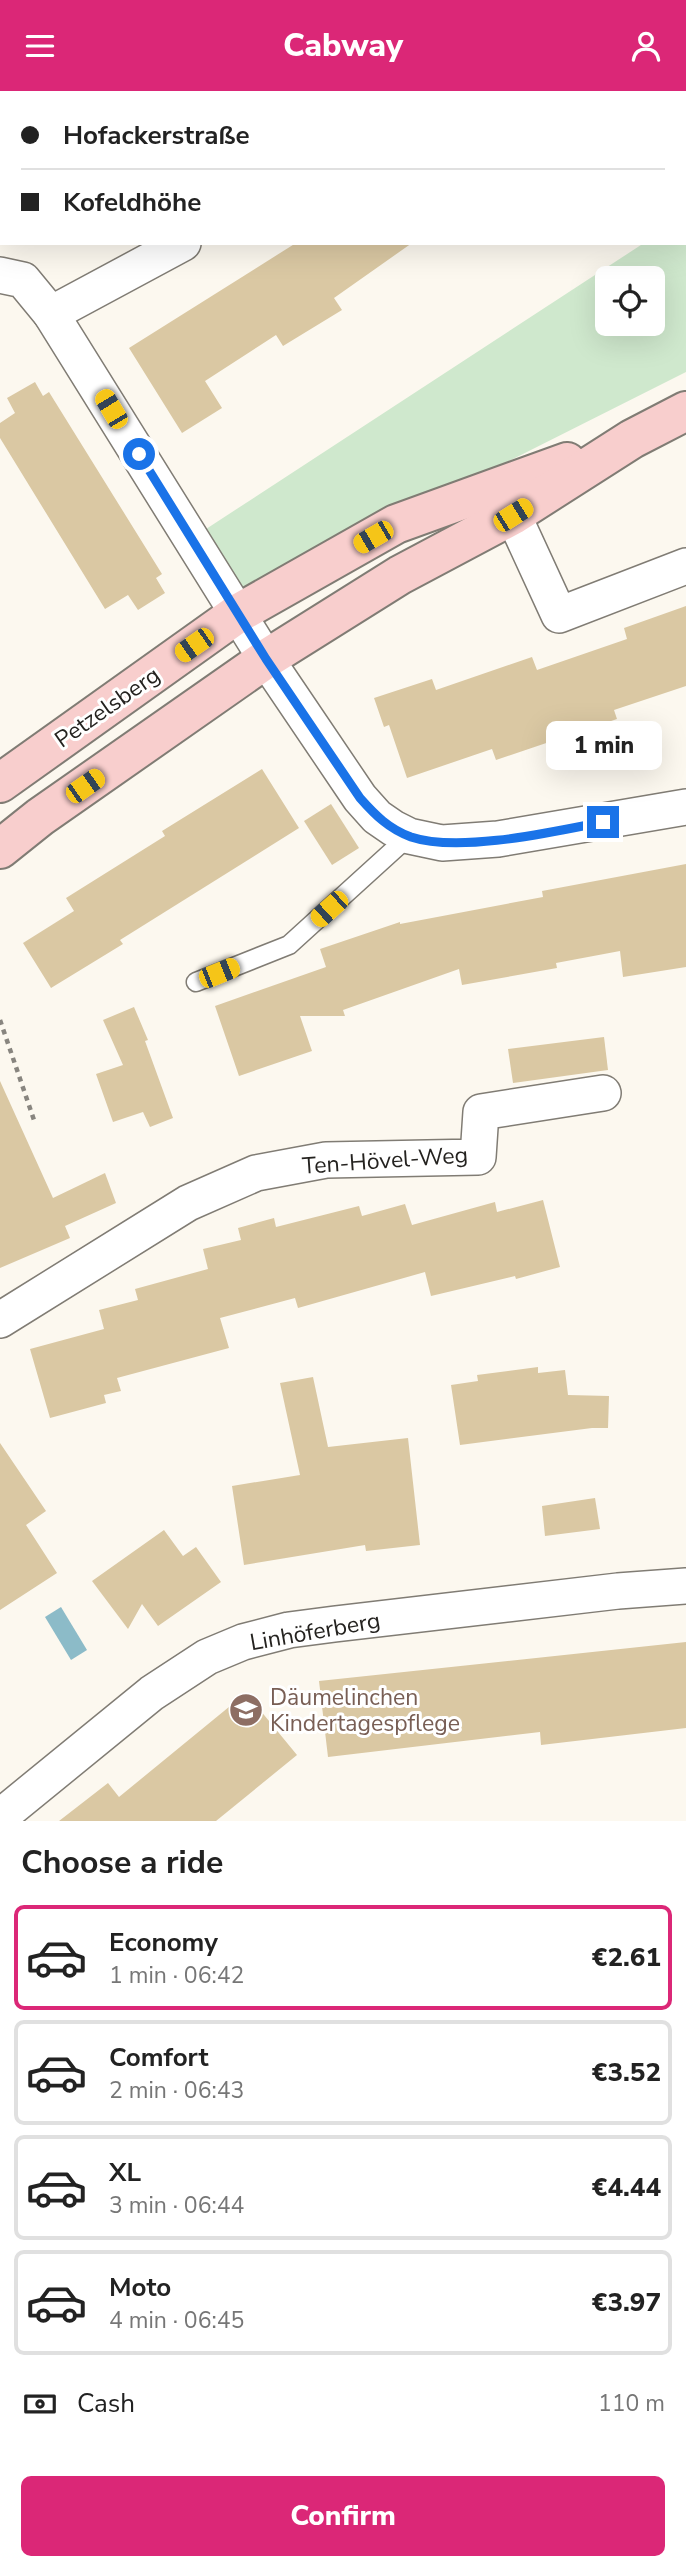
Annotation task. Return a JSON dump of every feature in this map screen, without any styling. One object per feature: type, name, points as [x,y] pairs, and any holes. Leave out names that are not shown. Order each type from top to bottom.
[{"type":"main road","name":"Petzelsberg","points":[[0,849],[40,817],[266,659],[400,575],[513,515],[632,439],[686,411]]},
{"type":"main road","name":"Petzelsberg","points":[[0,783],[237,614],[396,524],[632,439]]},
{"type":"street","points":[[51,314],[179,245]]},
{"type":"street","points":[[0,275],[23,280],[51,314],[266,659],[360,798],[377,817],[409,836],[442,843],[498,839],[686,807]]},
{"type":"street","points":[[513,515],[559,615],[686,566]]},
{"type":"street","name":"Ten-Hövel-Weg","points":[[0,1320],[188,1203],[256,1173],[326,1160],[478,1157],[481,1112],[603,1093]]},
{"type":"street","name":"Linhöferberg","points":[[0,1817],[152,1693],[207,1657],[243,1642],[289,1630],[335,1624],[618,1591],[686,1586]]},
{"type":"lane","points":[[196,982],[289,945],[409,836]]},
{"type":"path","points":[[0,1020],[34,1120]]},
{"type":"green space","points":[[641,245],[686,245],[686,372],[237,598],[203,531],[595,275],[595,336],[665,336],[665,266],[609,266]]},
{"type":"water","points":[[61,1607],[87,1650],[71,1660],[45,1617]]},
{"type":"building","points":[[293,245],[409,245],[334,298],[342,310],[283,346],[276,335],[205,381],[222,408],[182,433],[129,348]]},
{"type":"building","points":[[35,382],[43,396],[49,392],[162,574],[156,578],[165,593],[138,610],[128,595],[105,609],[0,438],[0,423],[15,413],[7,398]]},
{"type":"building","points":[[686,606],[686,686],[614,710],[617,719],[496,760],[492,749],[407,778],[389,725],[384,727],[374,698],[432,679],[436,690],[532,657],[537,670],[627,639],[624,628]]},
{"type":"building","points":[[262,769],[299,828],[120,940],[123,944],[51,988],[23,943],[74,911],[66,898],[165,836],[162,831]]},
{"type":"building","points":[[331,804],[359,848],[332,865],[304,821]]},
{"type":"building","points":[[686,864],[686,967],[623,977],[620,951],[556,963],[557,968],[462,985],[459,969],[343,1010],[345,1016],[300,1016],[312,1051],[239,1076],[215,1006],[326,967],[320,949],[400,922],[543,897],[542,891]]},
{"type":"building","points":[[134,1007],[148,1040],[145,1041],[173,1118],[150,1127],[143,1112],[113,1122],[96,1074],[123,1065],[103,1020]]},
{"type":"building","points":[[604,1037],[608,1070],[513,1083],[508,1049]]},
{"type":"building","points":[[0,1081],[53,1198],[105,1173],[116,1203],[65,1226],[70,1238],[0,1268]]},
{"type":"building","points":[[543,1200],[560,1267],[431,1296],[425,1272],[298,1308],[295,1298],[220,1318],[229,1348],[117,1378],[121,1391],[104,1395],[106,1403],[50,1418],[30,1349],[104,1329],[99,1310],[138,1300],[135,1289],[208,1269],[203,1249],[241,1240],[238,1228],[274,1218],[276,1227],[359,1206],[362,1216],[405,1204],[412,1225],[495,1202],[497,1212]]},
{"type":"building","points":[[538,1367],[538,1373],[565,1370],[568,1395],[609,1396],[608,1428],[460,1445],[451,1385],[478,1381],[477,1375]]},
{"type":"building","points":[[313,1377],[328,1447],[408,1438],[420,1545],[366,1551],[365,1545],[244,1565],[232,1486],[300,1475],[280,1383]]},
{"type":"building","points":[[0,1443],[46,1511],[26,1525],[57,1573],[0,1610]]},
{"type":"building","points":[[595,1498],[600,1529],[545,1536],[542,1506]]},
{"type":"building","points":[[164,1530],[183,1556],[196,1547],[221,1582],[158,1626],[142,1604],[128,1629],[92,1581]]},
{"type":"building","points":[[686,1642],[686,1728],[541,1745],[540,1732],[328,1757],[319,1681]]},
{"type":"building","points":[[246,1693],[297,1755],[216,1821],[59,1821],[108,1783],[119,1797]]},
{"type":"place","name":"Däumelinchen Kindertagespflege","points":[[246,1710]]},
{"type":"route","points":[[139,454],[266,659],[360,798],[377,817],[409,836],[442,843],[498,839],[603,822]]}]
